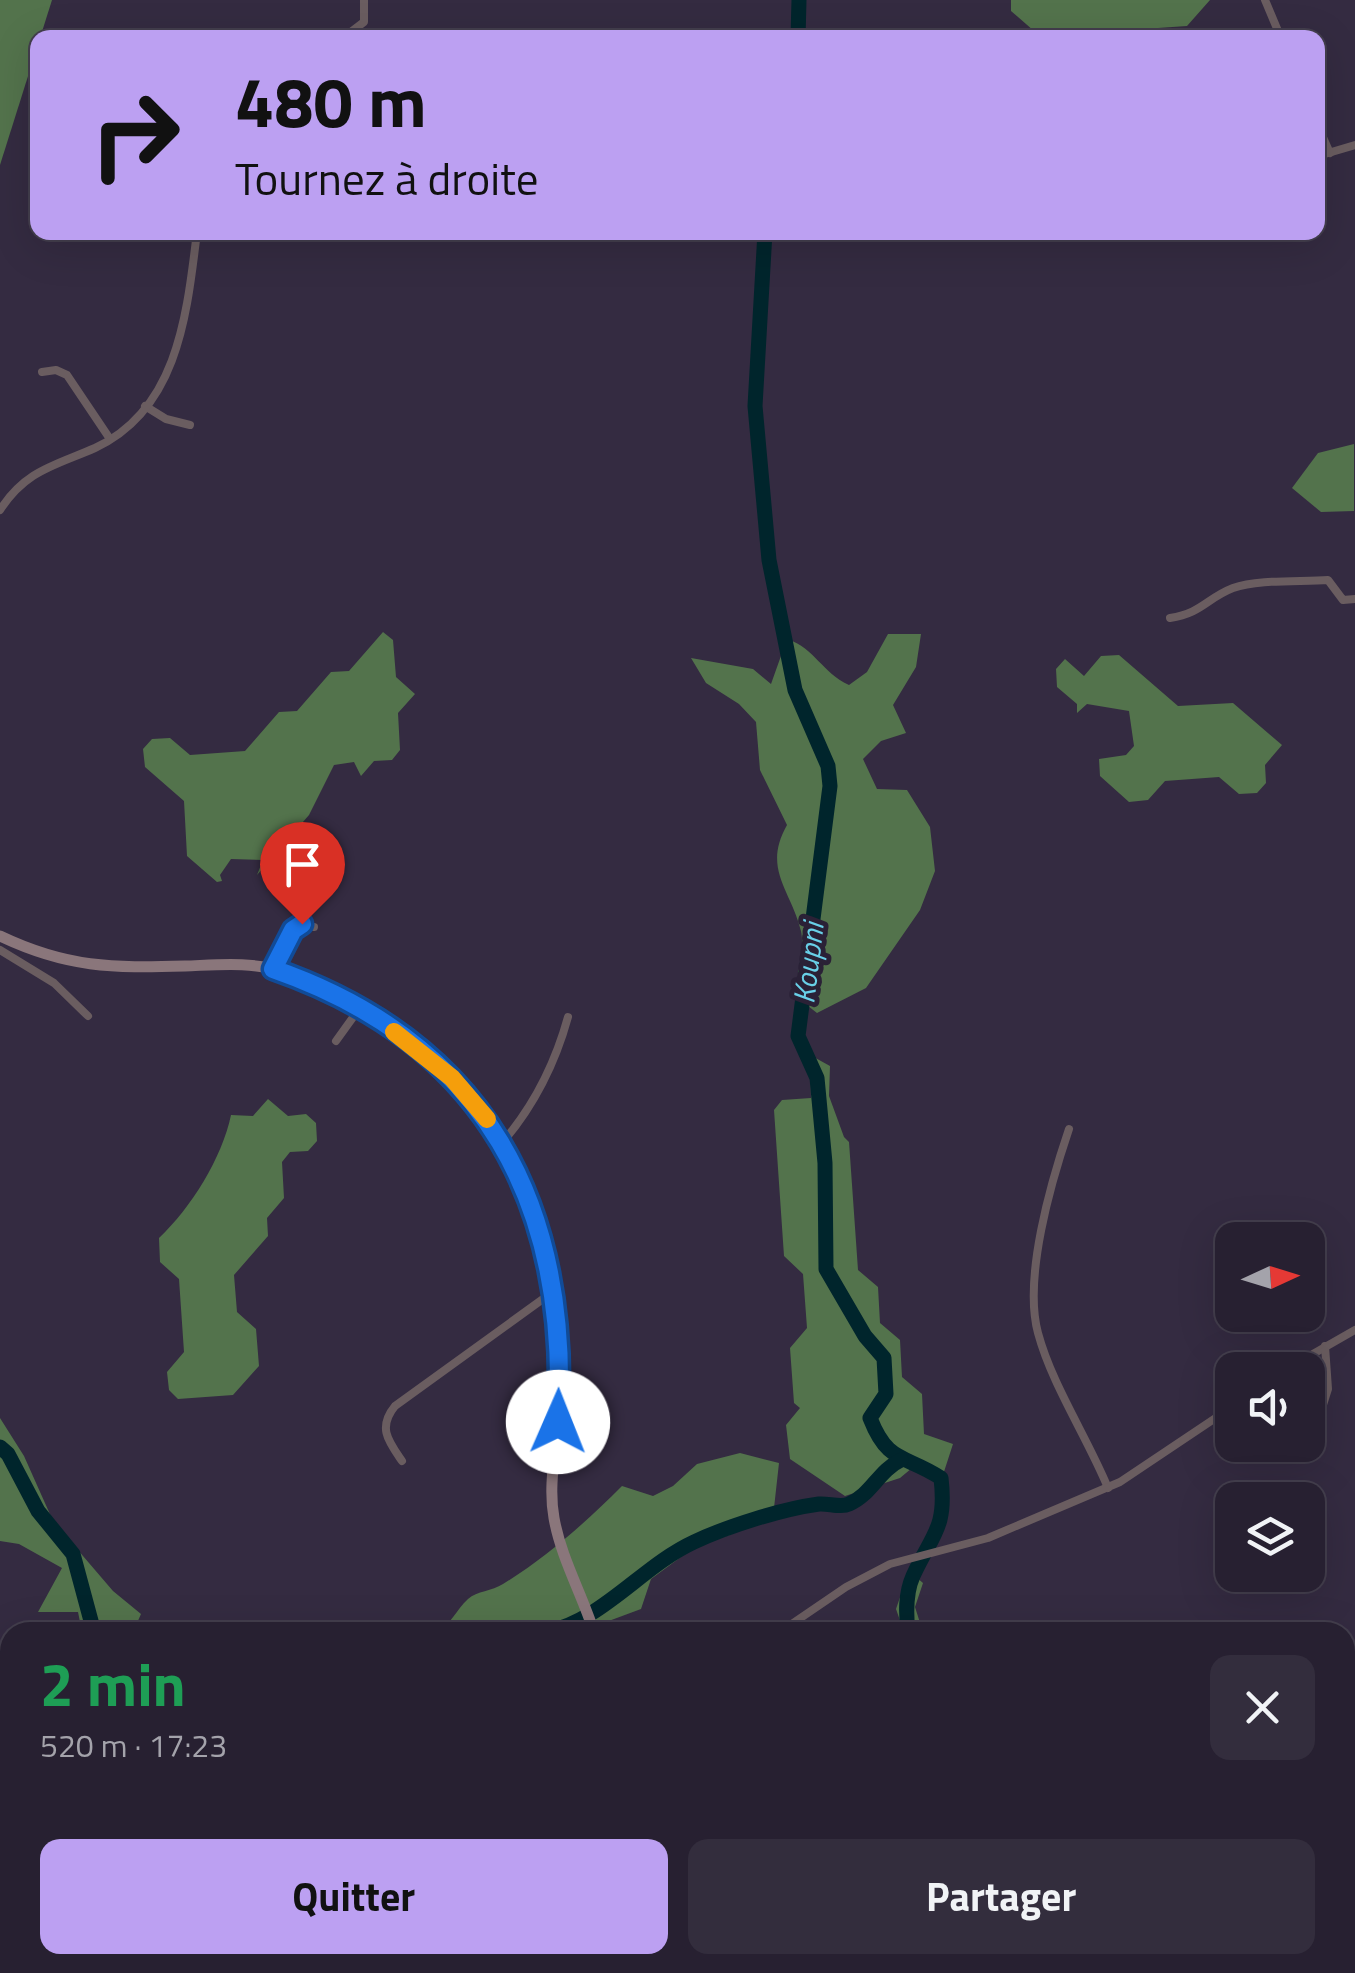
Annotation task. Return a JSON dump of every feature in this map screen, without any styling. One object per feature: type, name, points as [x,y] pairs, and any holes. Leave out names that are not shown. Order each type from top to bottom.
[{"type":"main road","points":[[0,936],[81,965],[233,965],[273,969],[314,984],[397,1033],[473,1100],[502,1142],[534,1210],[554,1291],[560,1392],[552,1494],[554,1516],[590,1622]]},
{"type":"street","points":[[354,30],[364,22],[364,0]]},
{"type":"street","points":[[1265,0],[1277,30]]},
{"type":"street","points":[[1325,142],[1330,153]]},
{"type":"street","points":[[1325,154],[1355,145]]},
{"type":"street","points":[[0,510],[12,492],[38,470],[122,432],[145,406],[174,358],[184,330],[196,240]]},
{"type":"street","points":[[42,372],[56,370],[67,375],[110,439]]},
{"type":"street","points":[[145,406],[166,419],[190,425]]},
{"type":"street","points":[[1170,618],[1198,612],[1221,594],[1240,586],[1328,580],[1343,600],[1355,600]]},
{"type":"street","points":[[273,969],[297,925],[314,927]]},
{"type":"street","points":[[0,950],[54,984],[88,1016]]},
{"type":"street","points":[[336,1041],[358,1010]]},
{"type":"street","points":[[502,1142],[553,1066],[568,1017]]},
{"type":"street","points":[[1069,1129],[1057,1165],[1038,1255],[1037,1330],[1108,1488]]},
{"type":"street","points":[[402,1461],[386,1437],[384,1426],[394,1406],[554,1291]]},
{"type":"street","points":[[1315,1352],[1355,1330]]},
{"type":"street","points":[[1325,1346],[1325,1398]]},
{"type":"street","points":[[795,1622],[867,1575],[988,1538],[1108,1488],[1148,1466],[1215,1419]]},
{"type":"green space","points":[[0,0],[52,0],[43,30],[30,30],[30,70],[0,165]]},
{"type":"green space","points":[[1011,0],[1210,0],[1187,26],[1129,30],[1033,30],[1011,11]]},
{"type":"green space","points":[[1354,444],[1354,511],[1321,512],[1292,488],[1318,453]]},
{"type":"green space","points":[[383,632],[393,640],[396,677],[415,694],[398,713],[400,750],[392,760],[374,761],[361,776],[354,762],[334,765],[309,815],[296,830],[297,849],[289,858],[270,860],[257,875],[263,860],[231,859],[220,875],[222,881],[217,882],[187,856],[184,801],[145,767],[143,749],[152,739],[170,738],[190,755],[245,751],[279,712],[297,711],[331,672],[349,671]]},
{"type":"green space","points":[[888,634],[921,634],[916,667],[893,705],[906,733],[881,741],[863,759],[877,789],[907,790],[930,827],[935,871],[920,910],[866,988],[817,1013],[794,995],[802,938],[781,879],[777,854],[787,825],[760,770],[756,722],[739,704],[706,683],[691,658],[753,669],[771,684],[787,639],[849,685],[867,672]]},
{"type":"green space","points":[[1119,655],[1178,706],[1233,703],[1282,745],[1265,765],[1266,783],[1257,793],[1239,794],[1219,777],[1165,781],[1148,800],[1129,802],[1100,776],[1099,759],[1126,755],[1134,746],[1129,711],[1087,704],[1077,713],[1077,704],[1057,687],[1056,669],[1065,659],[1084,676],[1101,656]]},
{"type":"green space","points":[[810,1055],[830,1066],[829,1096],[849,1142],[858,1270],[878,1287],[880,1323],[900,1340],[902,1377],[922,1394],[924,1434],[953,1444],[941,1481],[912,1468],[900,1478],[845,1496],[790,1459],[786,1425],[800,1408],[794,1403],[790,1348],[807,1328],[803,1274],[784,1256],[774,1110],[782,1100],[811,1098]]},
{"type":"green space","points":[[268,1099],[288,1116],[306,1114],[316,1123],[317,1141],[308,1151],[290,1152],[282,1162],[284,1198],[267,1218],[268,1236],[234,1275],[237,1312],[256,1329],[259,1366],[233,1395],[178,1399],[169,1390],[167,1372],[184,1352],[179,1279],[160,1262],[159,1238],[204,1181],[231,1115],[253,1116]]},
{"type":"green space","points":[[0,1418],[24,1456],[53,1521],[113,1591],[141,1614],[137,1622],[80,1622],[78,1612],[38,1612],[62,1568],[19,1544],[0,1541]]},
{"type":"green space","points":[[740,1453],[779,1463],[774,1508],[730,1535],[700,1543],[651,1579],[641,1609],[606,1622],[448,1622],[472,1596],[503,1584],[550,1551],[622,1486],[653,1496],[673,1486],[697,1464]]},
{"type":"green space","points":[[909,1571],[923,1583],[915,1607],[920,1622],[901,1622],[896,1609]]},
{"type":"waterway","name":"Koupni","points":[[798,30],[799,0]]},
{"type":"waterway","name":"Koupni","points":[[765,240],[755,406],[769,560],[795,690],[828,766],[830,786],[798,1036],[817,1078],[825,1163],[826,1269],[865,1336],[884,1358],[886,1394],[870,1418],[891,1451],[941,1478],[940,1520],[913,1576],[908,1622]]},
{"type":"waterway","points":[[0,1447],[8,1454],[38,1511],[73,1554],[91,1622]]},
{"type":"waterway","points":[[574,1622],[675,1552],[755,1519],[819,1504],[849,1504],[901,1460]]},
{"type":"slow traffic","points":[[394,1032],[452,1078],[487,1119]]},
{"type":"route","points":[[302,924],[293,930],[273,969],[336,995],[432,1060],[473,1100],[508,1153],[544,1240],[556,1302],[558,1422]]}]
